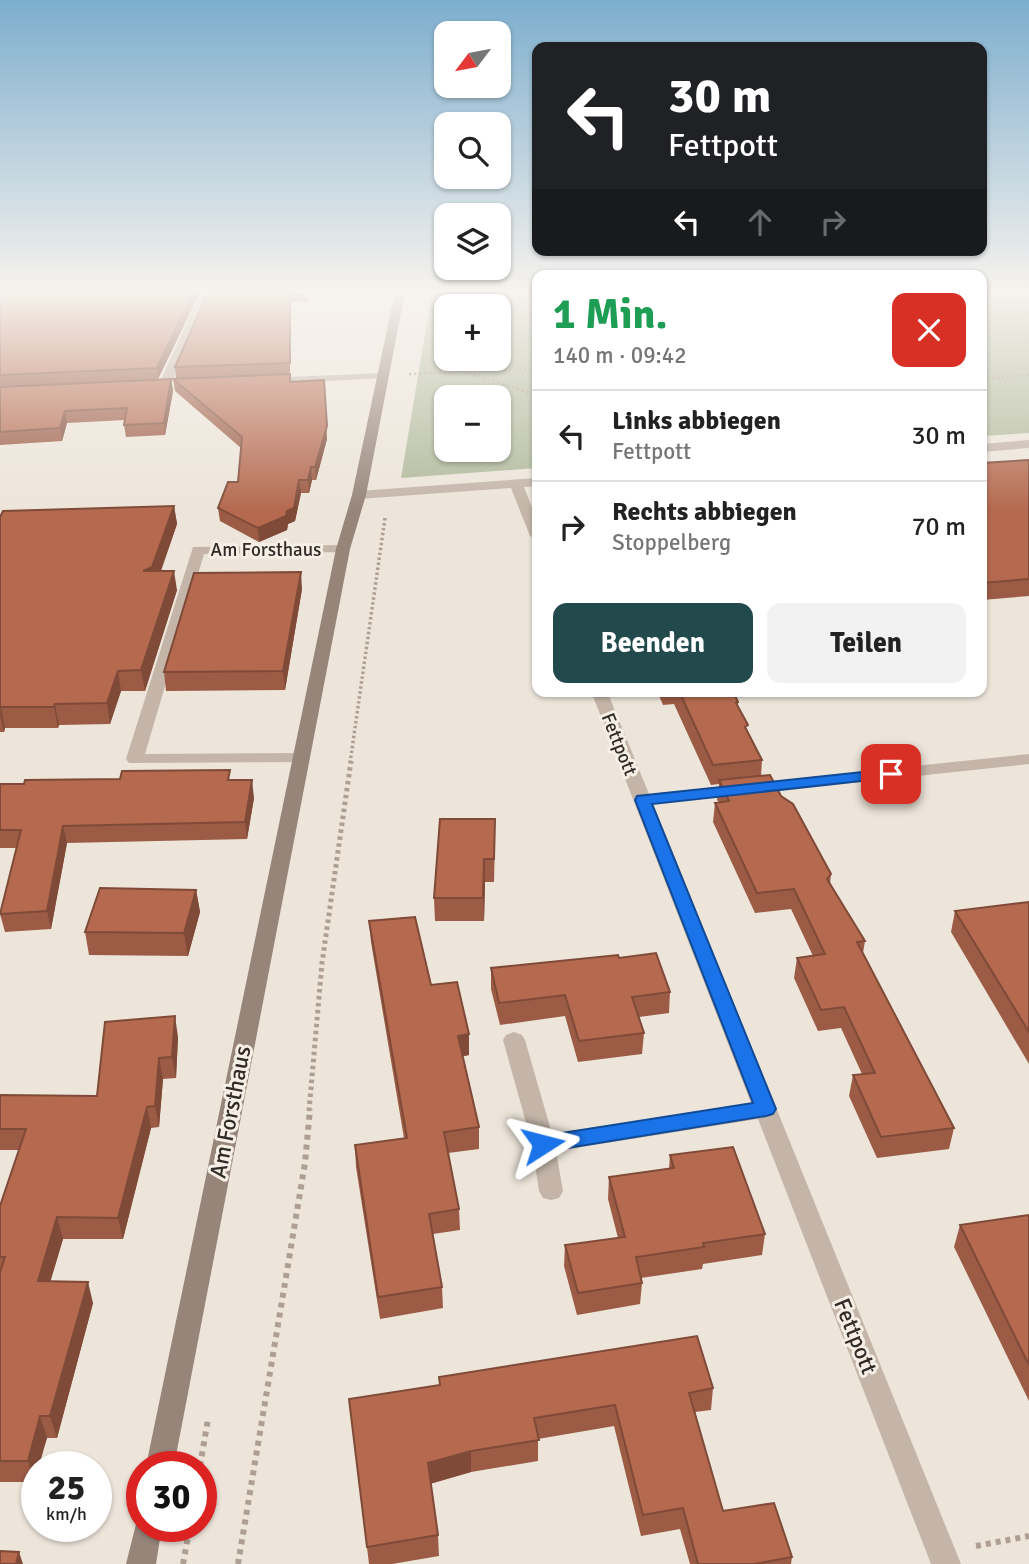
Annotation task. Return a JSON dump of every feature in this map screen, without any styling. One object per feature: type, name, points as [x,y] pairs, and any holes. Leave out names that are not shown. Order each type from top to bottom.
[{"type":"street","points":[[164,386],[173,365]]},
{"type":"street","name":"Am Forsthaus","points":[[163,1451],[343,549],[393,365]]},
{"type":"street","points":[[260,381],[392,375]]},
{"type":"street","points":[[150,387],[178,385]]},
{"type":"street","points":[[987,448],[1029,444]]},
{"type":"street","points":[[359,495],[532,482]]},
{"type":"street","points":[[516,484],[532,524]]},
{"type":"street","name":"Am Forsthaus","points":[[301,758],[135,759],[198,550],[343,549]]},
{"type":"street","name":"Fettpott","points":[[601,697],[943,1558]]},
{"type":"street","points":[[643,800],[1029,759]]},
{"type":"street","points":[[514,1040],[543,1144],[551,1191]]},
{"type":"street","points":[[543,1144],[766,1109]]},
{"type":"street","points":[[141,1564],[145,1542]]},
{"type":"path","points":[[511,370],[532,369]]},
{"type":"path","points":[[392,375],[460,371],[532,393]]},
{"type":"path","points":[[987,379],[1029,376]]},
{"type":"path","points":[[238,1564],[305,1163],[322,963],[388,501],[380,494]]},
{"type":"path","points":[[943,1558],[1029,1536]]},
{"type":"path","points":[[183,1564],[187,1542]]},
{"type":"green space","points":[[420,365],[434,365],[434,371],[511,371],[511,365],[532,365],[532,468],[401,478]]},
{"type":"green space","points":[[987,365],[1029,365],[1029,433],[987,436]]},
{"type":"building","points":[[0,365],[158,365],[157,368],[0,375]]},
{"type":"building","points":[[176,365],[233,365],[175,367]]},
{"type":"building","points":[[290,374],[290,382],[324,380],[327,426],[315,467],[311,467],[308,480],[299,480],[294,508],[287,511],[286,516],[258,528],[218,508],[228,482],[238,482],[242,437],[173,379]]},
{"type":"building","points":[[171,379],[164,423],[124,425],[127,408],[65,411],[60,428],[0,432],[0,387]]},
{"type":"building","points":[[1029,460],[1029,579],[987,583],[987,463]]},
{"type":"building","points":[[174,506],[152,567],[143,571],[174,571],[141,670],[118,671],[107,703],[0,708],[0,517],[3,511]]},
{"type":"building","points":[[301,572],[283,671],[164,672],[194,573]]},
{"type":"building","points":[[682,697],[736,697],[736,703],[748,725],[745,727],[762,760],[713,765]]},
{"type":"building","points":[[230,770],[228,780],[252,780],[245,822],[63,826],[47,911],[0,914],[21,830],[0,830],[0,784],[24,784],[25,780],[120,779],[122,771]]},
{"type":"building","points":[[770,775],[781,796],[793,804],[831,874],[827,879],[865,941],[857,942],[954,1128],[881,1137],[853,1075],[875,1073],[844,1007],[821,1010],[797,958],[825,954],[794,889],[757,893],[715,803],[729,801],[719,780]]},
{"type":"building","points":[[440,819],[495,819],[494,859],[484,859],[483,898],[434,898]]},
{"type":"building","points":[[100,888],[196,890],[184,933],[85,932]]},
{"type":"building","points":[[1029,902],[1029,1032],[955,911]]},
{"type":"building","points":[[415,917],[431,985],[457,982],[469,1034],[458,1036],[479,1127],[444,1132],[459,1209],[429,1214],[442,1287],[378,1297],[355,1145],[407,1138],[369,921]]},
{"type":"building","points":[[656,953],[670,992],[632,997],[644,1033],[579,1041],[565,995],[499,1003],[491,968],[618,955],[619,958]]},
{"type":"building","points":[[175,1016],[172,1057],[159,1058],[155,1106],[147,1107],[118,1218],[57,1217],[38,1281],[88,1282],[50,1416],[40,1416],[31,1451],[21,1451],[21,1461],[0,1461],[0,1272],[5,1257],[0,1257],[0,1206],[26,1129],[0,1129],[0,1095],[97,1096],[105,1022]]},
{"type":"building","points":[[733,1147],[765,1234],[636,1257],[642,1283],[578,1293],[565,1245],[625,1237],[609,1177],[674,1168],[670,1155]]},
{"type":"building","points":[[1029,1215],[1029,1365],[960,1225]]},
{"type":"building","points":[[697,1336],[713,1388],[689,1393],[723,1511],[774,1503],[792,1557],[754,1564],[698,1564],[683,1508],[643,1515],[615,1405],[534,1418],[539,1440],[471,1451],[428,1463],[438,1535],[367,1547],[349,1399],[440,1385],[439,1377]]},
{"type":"building","points":[[0,1551],[19,1552],[16,1564],[0,1564]]},
{"type":"route","points":[[543,1144],[766,1109],[643,800],[891,774]]}]
